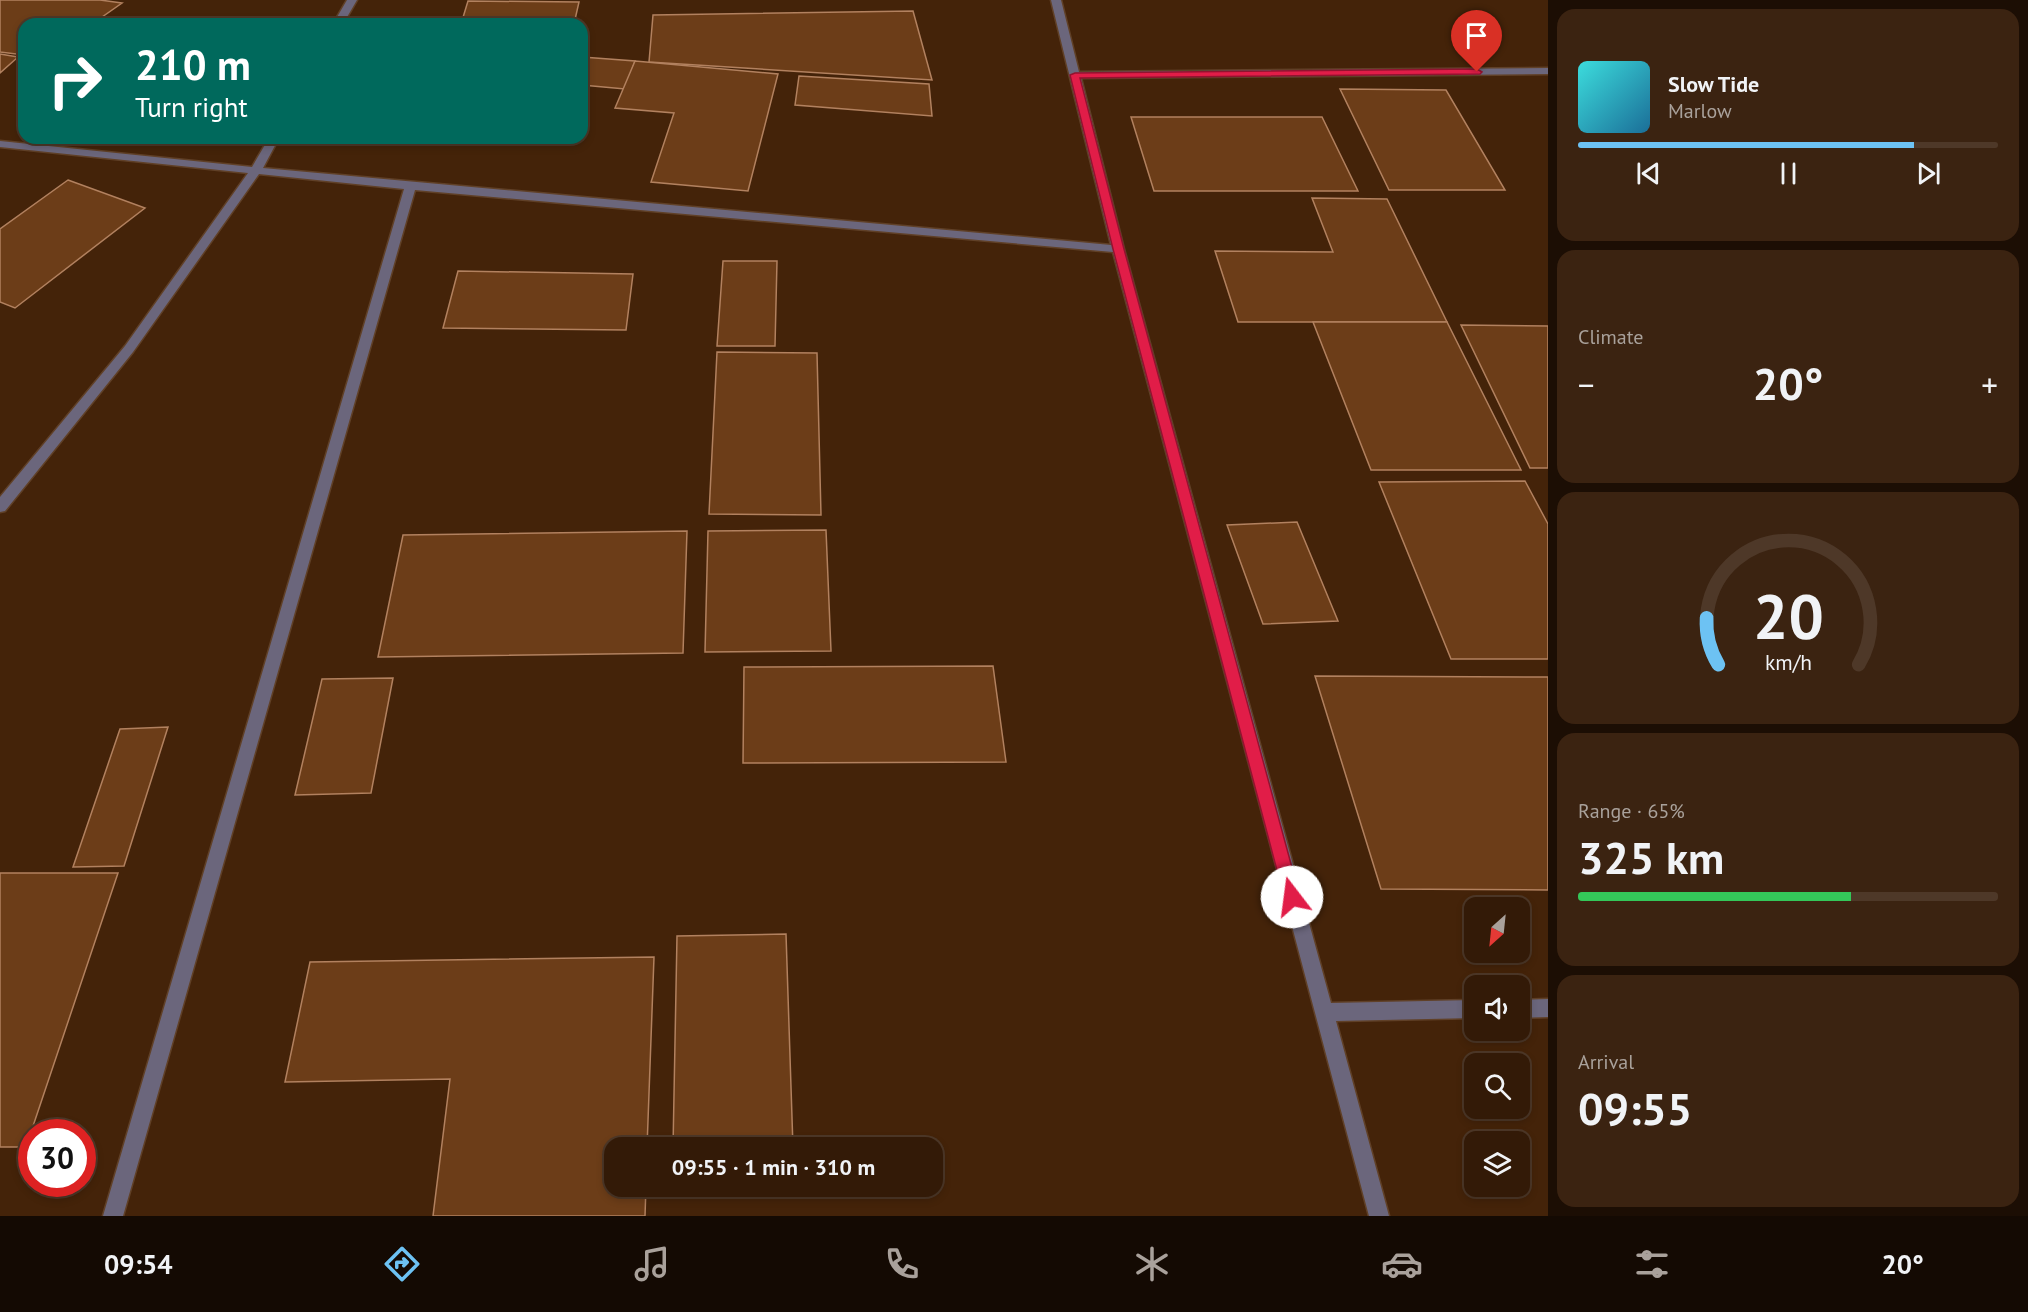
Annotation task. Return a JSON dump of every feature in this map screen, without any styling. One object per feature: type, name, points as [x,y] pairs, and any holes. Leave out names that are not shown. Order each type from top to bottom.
[{"type":"street","points":[[342,18],[352,0]]},
{"type":"street","points":[[1056,0],[1118,249],[1379,1216]]},
{"type":"street","points":[[1075,75],[1548,71]]},
{"type":"street","points":[[0,144],[410,186],[1118,249]]},
{"type":"street","points":[[0,507],[129,349],[256,170],[271,144]]},
{"type":"street","points":[[113,1216],[410,186]]},
{"type":"street","points":[[1530,1008],[1548,1008]]},
{"type":"street","points":[[1323,1012],[1464,1009]]},
{"type":"building","points":[[0,0],[100,0],[122,3],[101,18],[18,18],[18,54],[0,52]]},
{"type":"building","points":[[468,1],[579,2],[575,18],[463,18]]},
{"type":"building","points":[[913,11],[932,80],[649,62],[653,15]]},
{"type":"building","points":[[0,54],[18,57],[0,73]]},
{"type":"building","points":[[588,57],[635,61],[625,89],[588,86]]},
{"type":"building","points":[[635,61],[778,74],[748,191],[651,182],[674,113],[615,108]]},
{"type":"building","points":[[799,76],[929,84],[932,116],[795,105]]},
{"type":"building","points":[[1340,89],[1446,90],[1505,190],[1389,190]]},
{"type":"building","points":[[1131,117],[1322,117],[1358,191],[1154,191]]},
{"type":"building","points":[[68,180],[145,208],[15,308],[0,302],[0,229]]},
{"type":"building","points":[[1312,198],[1387,199],[1447,322],[1238,322],[1215,251],[1333,252]]},
{"type":"building","points":[[723,261],[777,261],[775,346],[717,346]]},
{"type":"building","points":[[458,271],[633,274],[626,330],[443,328]]},
{"type":"building","points":[[1313,322],[1447,322],[1521,470],[1371,470]]},
{"type":"building","points":[[1461,325],[1548,326],[1548,468],[1530,468]]},
{"type":"building","points":[[717,352],[817,353],[821,515],[709,514]]},
{"type":"building","points":[[1525,481],[1548,524],[1548,659],[1451,659],[1379,482]]},
{"type":"building","points":[[1297,522],[1338,621],[1263,624],[1227,525]]},
{"type":"building","points":[[826,530],[831,651],[705,652],[708,531]]},
{"type":"building","points":[[687,531],[683,653],[378,657],[403,535]]},
{"type":"building","points":[[993,666],[1006,762],[743,763],[744,667]]},
{"type":"building","points":[[1315,676],[1548,677],[1548,890],[1381,889]]},
{"type":"building","points":[[393,678],[371,793],[295,795],[322,679]]},
{"type":"building","points":[[168,727],[124,866],[73,867],[120,729]]},
{"type":"building","points":[[0,873],[118,873],[35,1119],[18,1119],[18,1147],[0,1147]]},
{"type":"building","points":[[786,934],[793,1137],[673,1137],[677,936]]},
{"type":"building","points":[[654,957],[647,1137],[604,1137],[604,1197],[646,1197],[645,1216],[433,1216],[450,1079],[285,1082],[310,962]]},
{"type":"route","points":[[1292,897],[1118,249],[1075,75],[1477,72]]}]
